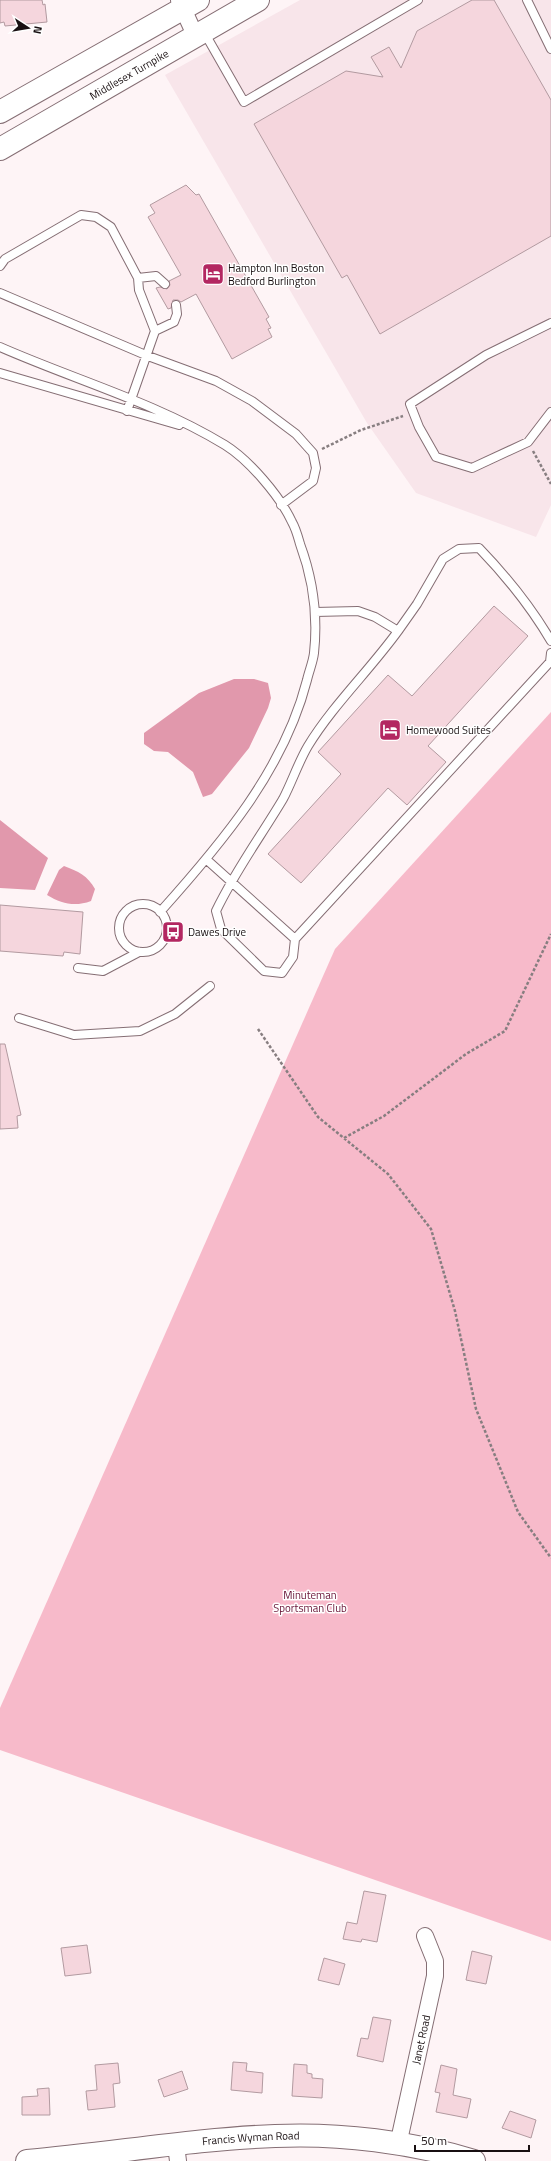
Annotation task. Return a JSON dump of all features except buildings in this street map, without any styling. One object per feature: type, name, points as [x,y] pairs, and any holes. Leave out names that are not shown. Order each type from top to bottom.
[{"type":"main road","name":"Middlesex Turnpike","points":[[0,149],[258,0]]},
{"type":"main road","points":[[0,112],[188,3]]},
{"type":"main road","name":"Francis Wyman Road","points":[[27,2161],[177,2153],[276,2136],[339,2138],[398,2145],[444,2157],[474,2161]]},
{"type":"street","points":[[188,3],[199,33]]},
{"type":"street","name":"Janet Road","points":[[398,2145],[435,1976],[434,1961],[425,1936]]},
{"type":"lane","points":[[199,33],[244,102],[418,0]]},
{"type":"lane","points":[[527,0],[551,49]]},
{"type":"lane","points":[[0,266],[5,259],[81,216],[96,218],[111,227],[138,278],[139,290],[155,331],[148,356],[127,411]]},
{"type":"lane","points":[[138,278],[156,276],[165,284]]},
{"type":"lane","points":[[0,293],[148,356],[216,381],[252,402],[296,434],[313,453],[316,468],[313,481],[281,504]]},
{"type":"lane","points":[[155,331],[174,322],[177,314],[176,304]]},
{"type":"lane","points":[[551,323],[486,355],[410,404],[436,457],[472,468],[528,442],[551,412]]},
{"type":"lane","points":[[0,346],[143,403],[226,446],[247,464],[272,491],[292,522],[305,557],[314,595],[316,612],[314,654],[300,704],[283,743],[257,791],[207,860],[160,912]]},
{"type":"lane","points":[[0,373],[195,430]]},
{"type":"lane","points":[[551,640],[538,619],[498,568],[479,548],[459,549],[443,559],[417,604],[398,631],[377,660],[335,708],[308,746],[284,797],[230,881],[216,911],[221,929],[264,971],[282,973],[293,957],[295,939],[550,662],[551,653]]},
{"type":"lane","points":[[316,612],[358,611],[375,617],[398,631]]},
{"type":"lane","points":[[207,860],[295,939]]},
{"type":"lane","points":[[139,904],[151,906],[160,912],[166,921],[166,932],[162,942],[156,948],[148,952],[139,952],[132,950],[121,939],[119,928],[121,917],[129,908],[139,904]]},
{"type":"lane","points":[[78,968],[103,971],[139,952]]},
{"type":"lane","points":[[19,1018],[74,1035],[140,1031],[174,1014],[210,986]]},
{"type":"path","points":[[313,453],[361,430],[414,413]]},
{"type":"path","points":[[528,442],[551,484]]},
{"type":"path","points":[[344,1138],[384,1116],[466,1054],[505,1031],[551,934]]},
{"type":"path","points":[[258,1029],[318,1117],[388,1174],[431,1229],[455,1311],[476,1409],[518,1512],[551,1558]]},
{"type":"shaded area","points":[[300,0],[551,0],[551,505],[536,537],[416,493],[367,423],[165,75]]},
{"type":"shaded area","points":[[234,679],[254,679],[268,683],[271,698],[268,708],[249,748],[212,794],[203,797],[193,772],[168,752],[154,751],[144,744],[144,733],[199,693]]},
{"type":"shaded area","points":[[0,820],[48,858],[35,890],[0,888]]},
{"type":"shaded area","points":[[64,866],[82,874],[92,884],[95,889],[91,901],[79,904],[69,904],[58,901],[47,895],[59,870]]},
{"type":"green space","name":"Minuteman Sportsman Club","points":[[551,712],[551,1941],[0,1750],[0,1708],[335,949]]},
{"type":"place","name":"Hampton Inn Boston Bedford Burlington","points":[[213,274]]},
{"type":"place","name":"Homewood Suites","points":[[390,730]]},
{"type":"place","name":"Dawes Drive","points":[[173,932]]}]
